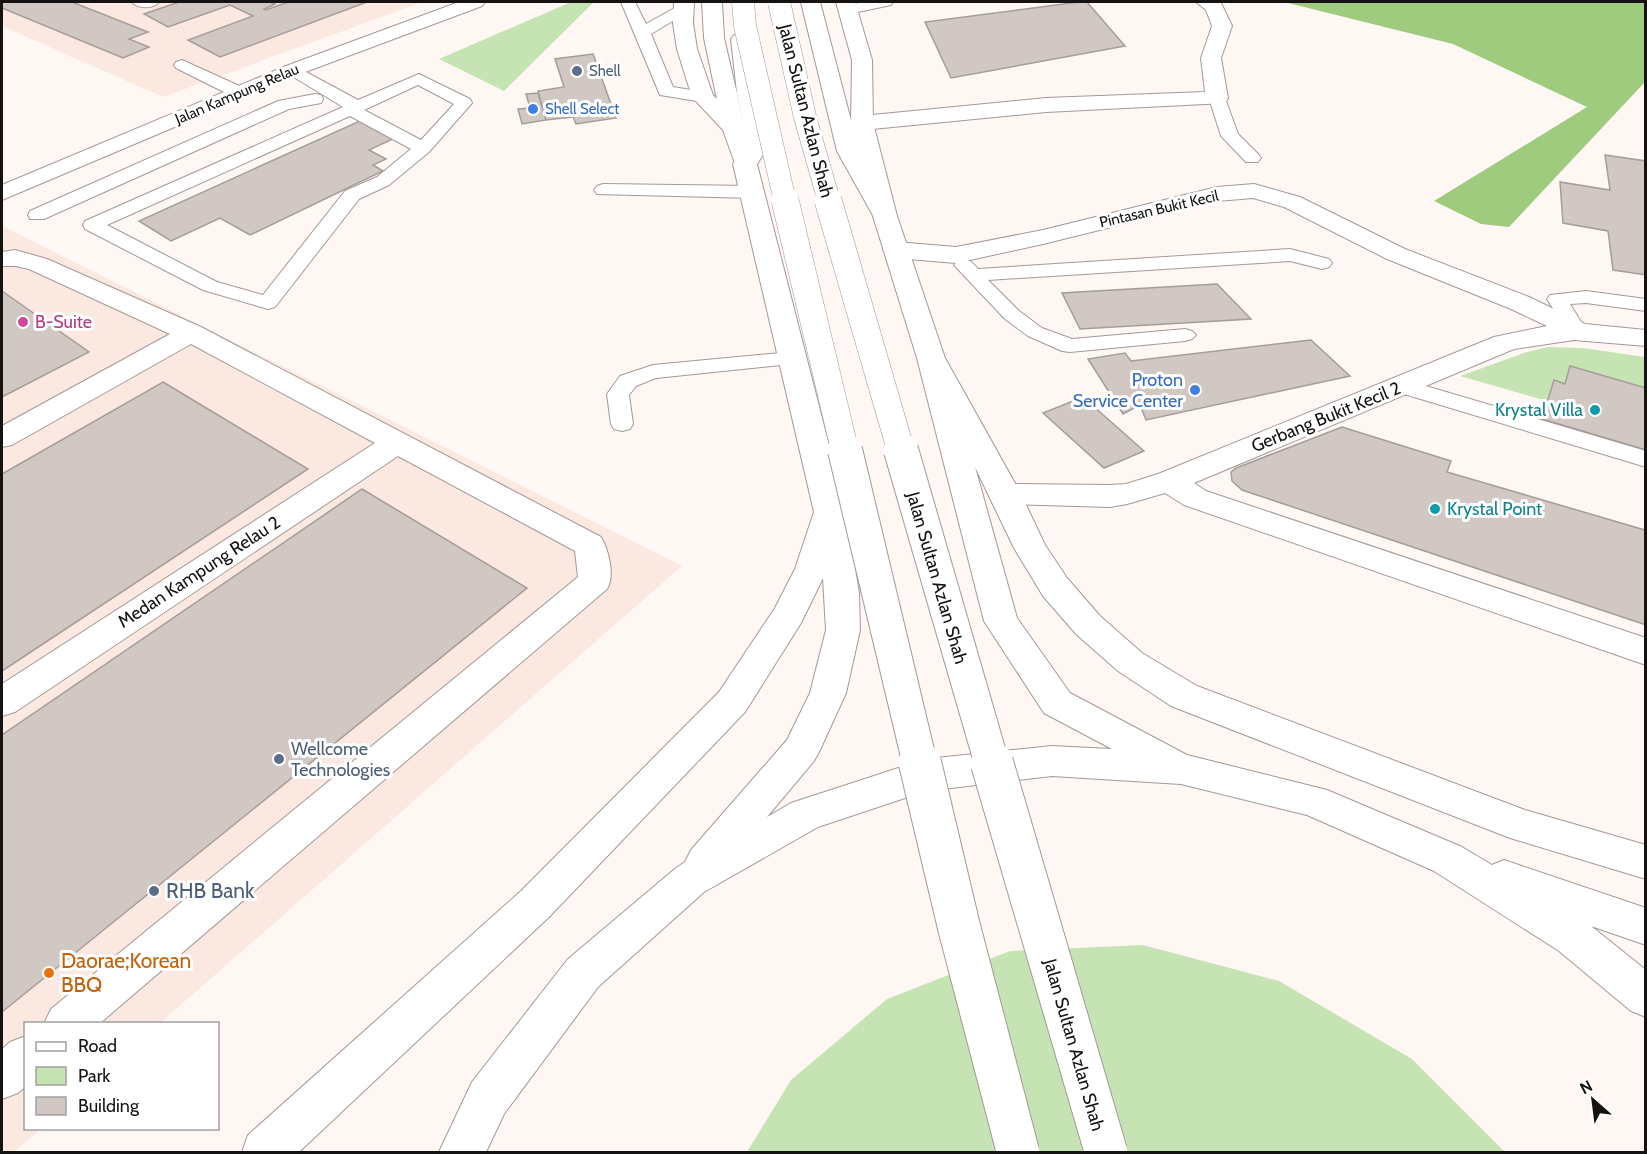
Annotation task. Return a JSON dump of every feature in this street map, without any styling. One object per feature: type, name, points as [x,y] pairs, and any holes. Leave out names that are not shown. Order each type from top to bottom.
[{"type":"main road","name":"Jalan Kampung Relau","points":[[3,191],[285,74],[475,2]]},
{"type":"main road","points":[[462,1152],[488,1098],[583,974],[690,880],[801,750],[828,693],[843,630],[842,593],[830,512],[812,427],[791,358],[753,192],[734,128],[714,38],[712,2]]},
{"type":"main road","points":[[736,2],[748,93],[759,144],[745,165]]},
{"type":"main road","points":[[743,2],[745,26],[764,114],[956,916],[1018,1152]]},
{"type":"main road","name":"Jalan Sultan Azlan Shah","points":[[779,2],[805,117],[842,249],[1106,1152]]},
{"type":"main road","points":[[810,2],[848,152],[885,216]]},
{"type":"main road","points":[[862,123],[1046,105],[1217,98],[1211,58],[1222,26],[1214,7],[1206,2]]},
{"type":"main road","points":[[683,5],[687,49],[703,97],[734,128]]},
{"type":"main road","points":[[846,5],[862,60],[862,123],[885,216],[931,358],[1001,621],[1057,703],[1182,769]]},
{"type":"main road","name":"Pintasan Bukit Kecil","points":[[896,250],[956,255],[1043,237],[1216,194],[1254,191],[1292,202],[1396,254],[1520,303],[1575,330]]},
{"type":"main road","points":[[2,259],[15,258],[38,264],[191,333],[590,545],[595,581],[67,1022]]},
{"type":"main road","name":"Gerbang Bukit Kecil 2","points":[[1005,494],[1110,496],[1127,494],[1169,481],[1504,343],[1532,335],[1575,330],[1646,338]]},
{"type":"main road","points":[[2,438],[191,333]]},
{"type":"main road","points":[[931,358],[1005,494],[1030,548],[1048,577],[1088,625],[1130,662],[1184,696],[1513,822],[1646,862]]},
{"type":"main road","name":"Medan Kampung Relau 2","points":[[2,702],[396,443]]},
{"type":"main road","points":[[1169,481],[1195,498],[1646,652]]},
{"type":"main road","points":[[265,1152],[534,904],[732,702],[789,614],[811,569],[830,512]]},
{"type":"main road","points":[[690,880],[805,815],[926,776],[1052,760],[1182,769],[1313,801],[1448,859],[1646,927]]},
{"type":"main road","points":[[1448,859],[1574,938],[1646,997]]},
{"type":"main road","points":[[2,1077],[24,1059]]},
{"type":"lane","points":[[139,2],[152,2]]},
{"type":"lane","points":[[628,2],[644,32],[666,91],[703,97]]},
{"type":"lane","points":[[846,5],[886,2]]},
{"type":"lane","points":[[644,32],[683,5]]},
{"type":"lane","points":[[182,65],[240,93]]},
{"type":"lane","points":[[285,74],[315,99],[349,109]]},
{"type":"lane","points":[[285,74],[423,148]]},
{"type":"lane","points":[[419,79],[464,103],[423,148],[383,181],[352,195],[268,303],[210,286],[92,225],[419,79]]},
{"type":"lane","points":[[1217,98],[1230,136],[1252,158]]},
{"type":"lane","points":[[37,215],[284,105],[315,99]]},
{"type":"lane","points":[[603,190],[753,192]]},
{"type":"lane","points":[[956,255],[992,296],[1035,332],[1070,346],[1185,335]]},
{"type":"lane","points":[[972,275],[1290,255],[1322,263]]},
{"type":"lane","points":[[1575,330],[1557,299],[1586,297],[1646,305]]},
{"type":"lane","points":[[621,424],[618,394],[627,381],[653,372],[791,358]]},
{"type":"lane","points":[[1402,386],[1646,459]]},
{"type":"shaded area","points":[[2,2],[422,2],[163,97],[2,26]]},
{"type":"shaded area","points":[[2,226],[682,566],[161,1022],[24,1022],[24,1130],[40,1130],[14,1152],[2,1152]]},
{"type":"green space","points":[[571,2],[594,2],[504,91],[439,59]]},
{"type":"green space","points":[[1284,2],[1645,2],[1645,82],[1509,227],[1481,224],[1434,201],[1587,107],[1453,44]]},
{"type":"green space","points":[[1548,347],[1583,348],[1645,357],[1645,388],[1570,366],[1565,384],[1554,381],[1547,401],[1460,376],[1527,352]]},
{"type":"green space","points":[[1143,945],[1279,981],[1412,1059],[1505,1152],[747,1152],[791,1080],[887,999],[1010,951]]},
{"type":"building","points":[[2,2],[72,2],[148,32],[129,39],[149,47],[123,58],[2,8]]},
{"type":"building","points":[[179,2],[269,2],[275,4],[264,9],[266,10],[288,2],[367,2],[220,57],[188,40],[253,16],[230,5],[168,27],[144,14]]},
{"type":"building","points":[[1087,2],[1125,46],[951,78],[925,22]]},
{"type":"building","points":[[593,54],[616,118],[576,124],[573,117],[546,120],[538,91],[564,87],[555,59]]},
{"type":"building","name":"Shell Select","points":[[538,93],[546,120],[522,124],[518,109],[530,108],[526,94]]},
{"type":"building","points":[[362,120],[397,137],[369,150],[386,159],[373,165],[383,171],[250,235],[220,218],[171,241],[139,221]]},
{"type":"building","points":[[1605,155],[1646,161],[1646,275],[1613,270],[1608,231],[1563,223],[1560,182],[1610,190]]},
{"type":"building","points":[[1217,284],[1251,319],[1080,329],[1062,293]]},
{"type":"building","name":"B-Suite","points":[[2,291],[89,352],[2,397]]},
{"type":"building","name":"Proton Service Center","points":[[1311,340],[1350,376],[1146,420],[1140,405],[1123,414],[1088,359],[1125,353],[1131,361]]},
{"type":"building","name":"Krystal Villa","points":[[1570,366],[1646,388],[1646,450],[1542,419],[1554,380],[1565,384]]},
{"type":"building","points":[[163,382],[308,469],[2,671],[2,474]]},
{"type":"building","points":[[1083,397],[1144,451],[1104,468],[1043,413]]},
{"type":"building","name":"Krystal Point","points":[[1342,427],[1451,461],[1447,472],[1645,530],[1646,528],[1646,625],[1242,490],[1232,481],[1231,472],[1236,468]]},
{"type":"building","points":[[362,489],[527,588],[2,1012],[2,735]]},
{"type":"place","name":"Shell","points":[[577,71]]},
{"type":"place","name":"Shell Select","points":[[533,109]]},
{"type":"place","name":"B-Suite","points":[[23,322]]},
{"type":"place","name":"Proton Service Center","points":[[1195,390]]},
{"type":"place","name":"Krystal Villa","points":[[1595,410]]},
{"type":"place","name":"Krystal Point","points":[[1435,509]]},
{"type":"place","name":"Wellcome Technologies","points":[[279,759]]},
{"type":"place","name":"RHB Bank","points":[[154,891]]},
{"type":"place","name":"Daorae;Korean BBQ","points":[[49,973]]}]
